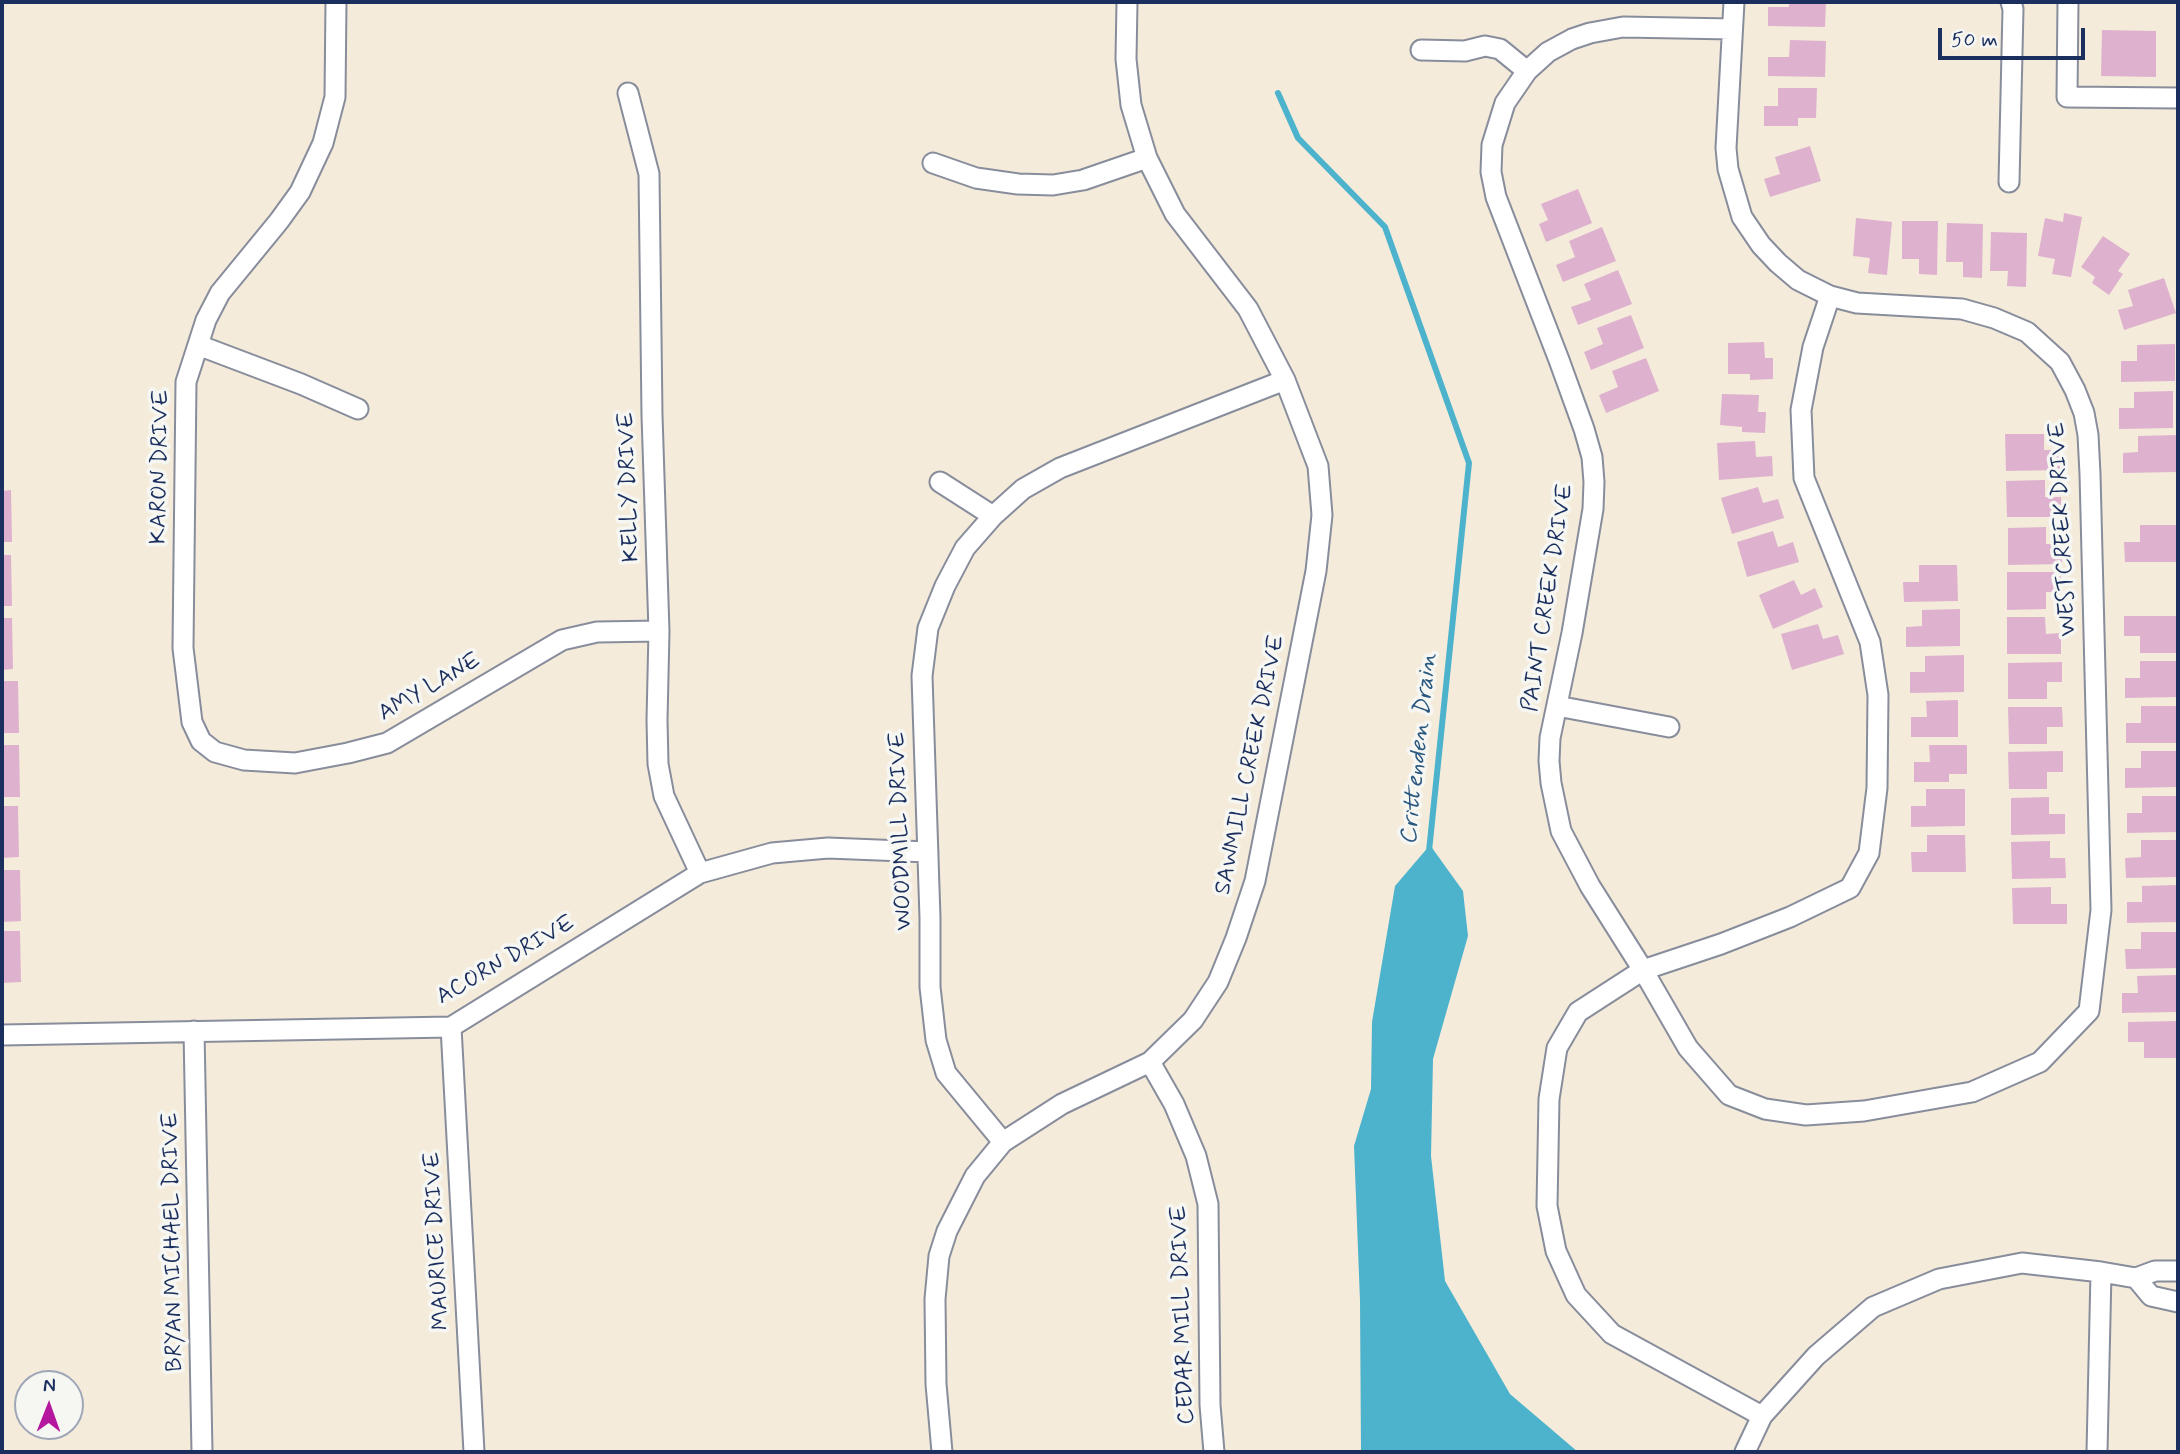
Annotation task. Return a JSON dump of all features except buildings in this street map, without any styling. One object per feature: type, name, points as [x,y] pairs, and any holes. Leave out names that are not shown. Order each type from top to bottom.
[{"type":"street","name":"KARON DRIVE","points":[[192,722],[183,648],[186,382],[206,320],[220,293],[300,192],[323,143],[335,97],[336,2]]},
{"type":"street","name":"SAWMILL CREEK DRIVE","points":[[942,1452],[935,1299],[939,1256],[947,1231],[975,1176],[1003,1142],[1062,1104],[1150,1062],[1193,1020],[1218,982],[1255,881],[1316,571],[1322,515],[1318,466],[1285,380],[1248,309],[1175,214],[1147,158],[1130,105],[1126,59],[1126,2]]},
{"type":"street","name":"WESTCREEK DRIVE","points":[[1643,970],[1688,1048],[1729,1095],[1765,1109],[1806,1115],[1864,1111],[1972,1092],[2040,1062],[2089,1011],[2101,910],[2088,435],[2084,413],[2075,390],[2060,362],[2027,332],[1994,318],[1962,309],[1857,303],[1830,296],[1798,280],[1778,264],[1750,230],[1738,206],[1728,169],[1726,148],[1734,2]]},
{"type":"street","points":[[2009,182],[2011,2]]},
{"type":"street","points":[[2068,2],[2067,97],[2178,98]]},
{"type":"street","name":"PAINT CREEK DRIVE","points":[[1643,970],[1590,886],[1561,831],[1551,783],[1550,738],[1572,633],[1593,509],[1592,457],[1559,360],[1500,209],[1491,172],[1492,145],[1509,97],[1527,71],[1548,52],[1572,39],[1623,27],[1732,29]]},
{"type":"street","points":[[1421,50],[1465,51],[1485,46],[1500,49],[1527,71]]},
{"type":"street","name":"KELLY DRIVE","points":[[628,93],[649,174],[652,415],[659,631],[658,764],[664,796],[700,873]]},
{"type":"street","points":[[933,163],[976,178],[1018,184],[1054,185],[1083,180],[1147,158]]},
{"type":"street","points":[[1762,1416],[1612,1334],[1576,1295],[1556,1251],[1547,1206],[1549,1099],[1557,1048],[1578,1012],[1643,970],[1790,917],[1850,888],[1870,853],[1877,788],[1878,695],[1870,642],[1804,478],[1801,411],[1813,347],[1830,296]]},
{"type":"street","points":[[198,345],[358,409]]},
{"type":"street","name":"WOODMILL DRIVE","points":[[1003,1142],[946,1073],[936,1040],[930,987],[922,677],[928,628],[945,586],[965,548],[993,516],[1023,489],[1060,468],[1285,380]]},
{"type":"street","points":[[940,482],[993,516]]},
{"type":"street","name":"AMY LANE","points":[[192,722],[201,741],[208,747],[215,752],[244,760],[295,763],[348,753],[387,743],[562,640],[597,632],[659,631]]},
{"type":"street","points":[[1557,706],[1669,727]]},
{"type":"street","name":"ACORN DRIVE","points":[[2,1035],[451,1027],[700,873],[772,853],[828,848],[928,852]]},
{"type":"street","name":"MAURICE DRIVE","points":[[451,1027],[474,1452]]},
{"type":"street","name":"BRYAN MICHAEL DRIVE","points":[[194,1031],[202,1452]]},
{"type":"street","name":"CEDAR MILL DRIVE","points":[[1150,1062],[1174,1104],[1196,1156],[1208,1204],[1210,1405],[1214,1452]]},
{"type":"street","points":[[1745,1452],[1762,1416],[1816,1356],[1873,1307],[1939,1279],[2022,1263],[2136,1278],[2155,1271],[2178,1271]]},
{"type":"street","points":[[2096,1452],[2101,1272]]},
{"type":"street","points":[[2136,1278],[2151,1296],[2178,1302]]},
{"type":"water","points":[[1430,845],[1463,891],[1468,936],[1433,1059],[1431,1156],[1445,1281],[1510,1394],[1578,1452],[1361,1452],[1360,1301],[1354,1146],[1371,1089],[1372,1022],[1395,886]]},
{"type":"waterway","name":"Crittenden Drain","points":[[1278,93],[1298,138],[1385,227],[1469,463],[1429,851]]}]
